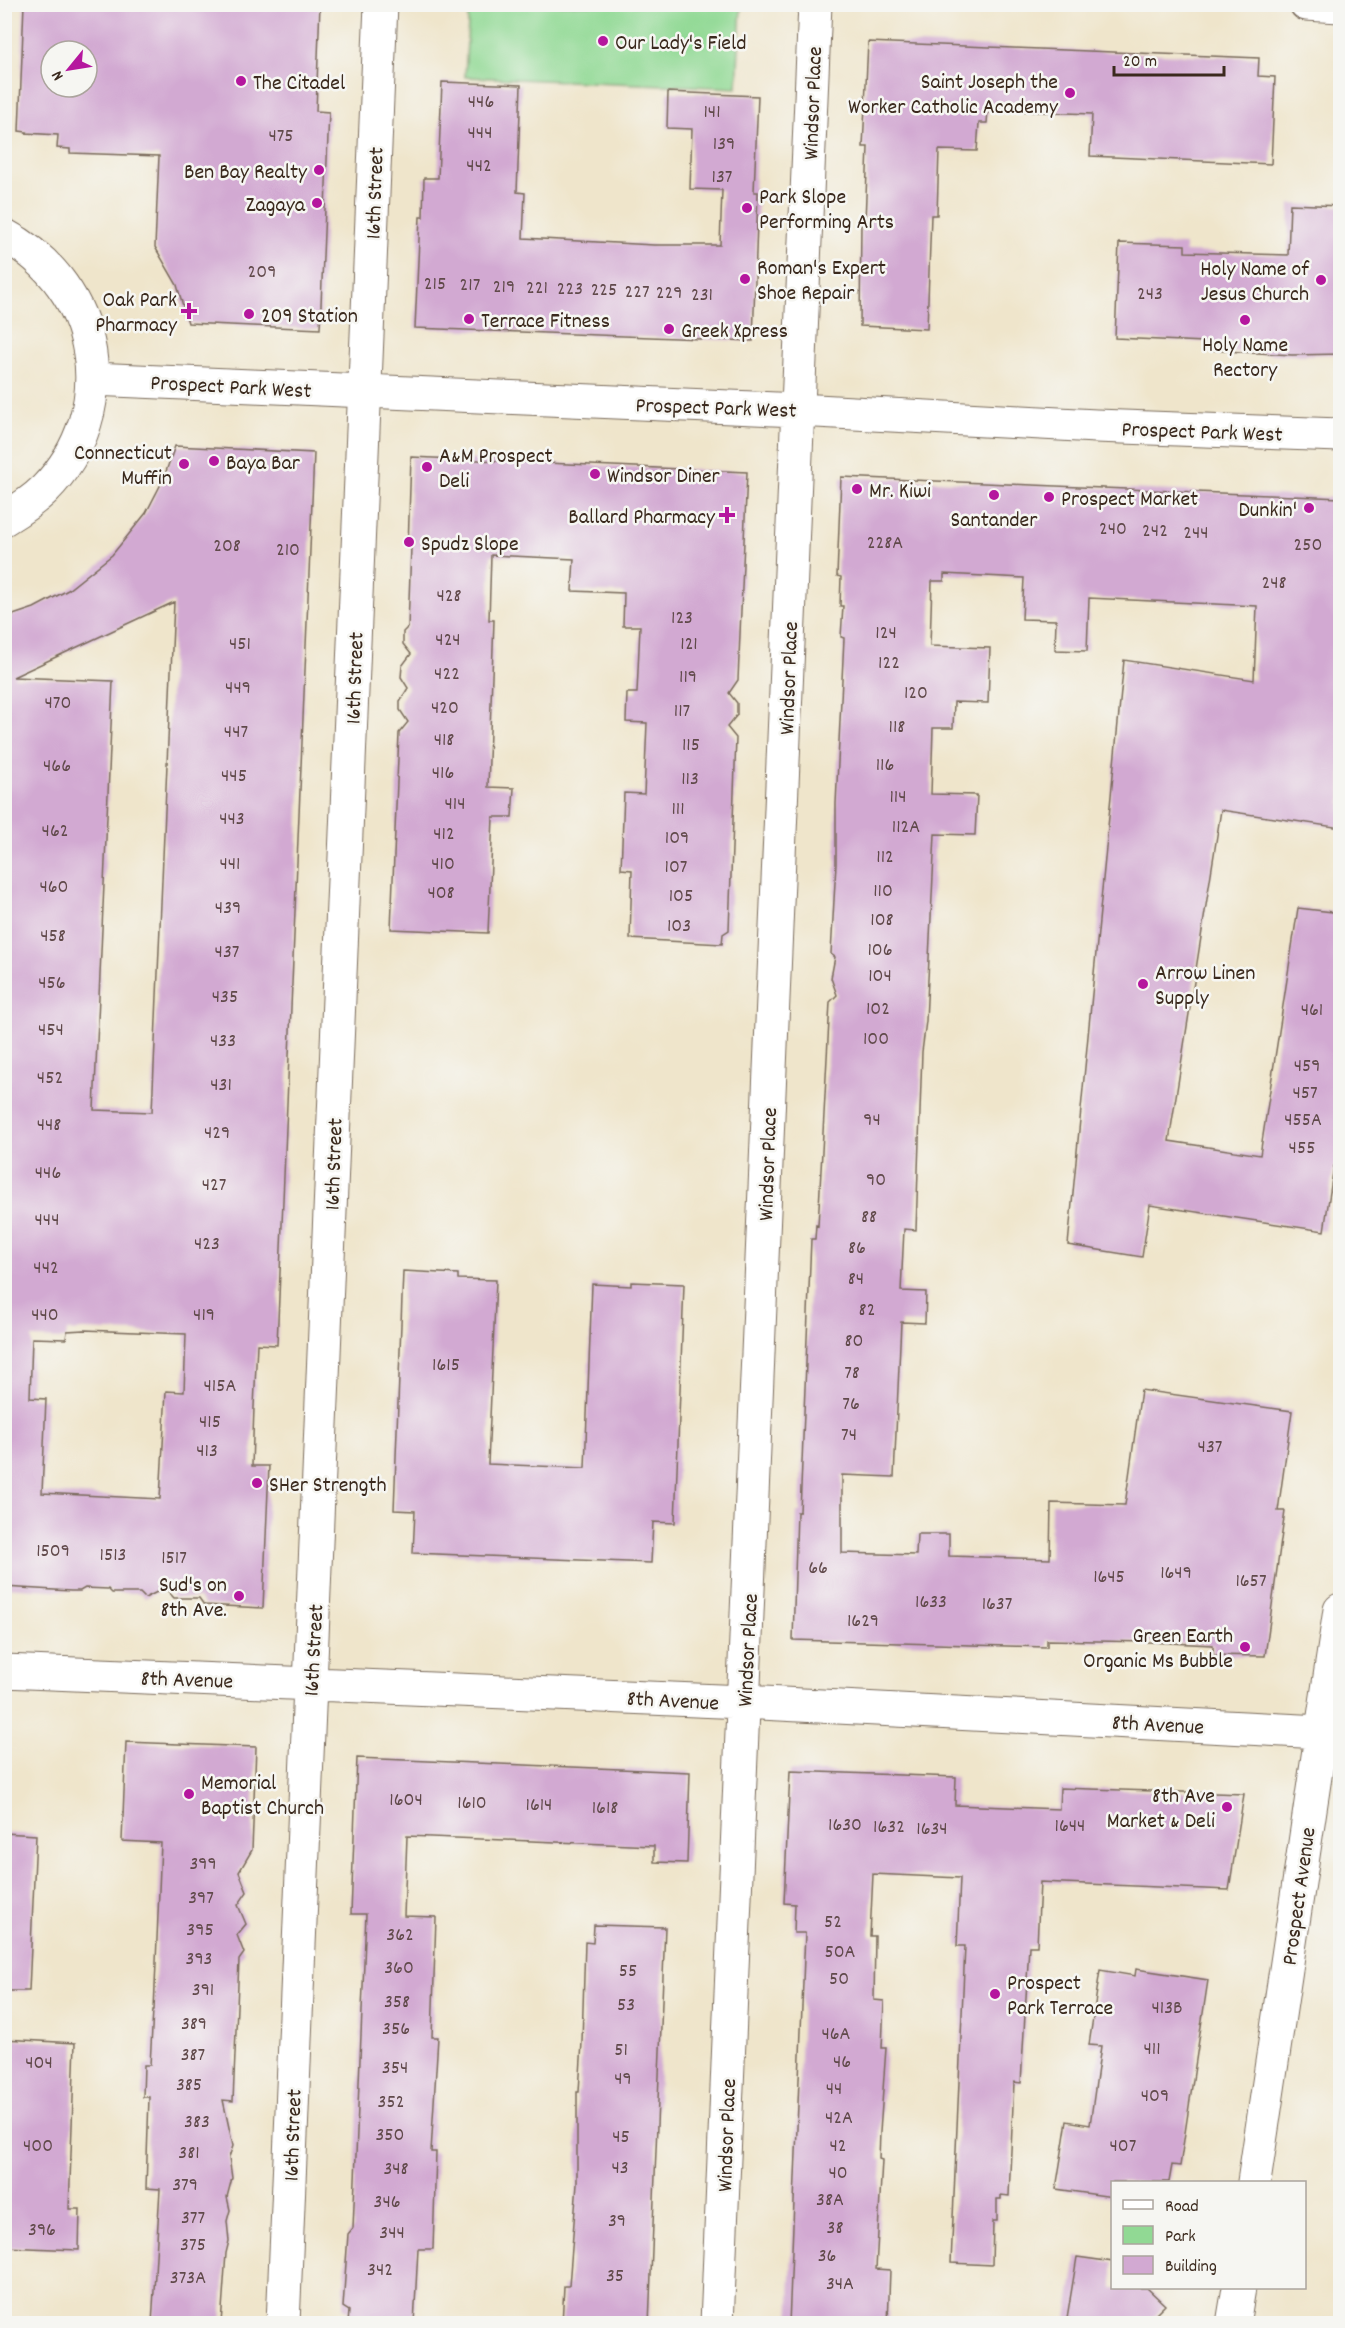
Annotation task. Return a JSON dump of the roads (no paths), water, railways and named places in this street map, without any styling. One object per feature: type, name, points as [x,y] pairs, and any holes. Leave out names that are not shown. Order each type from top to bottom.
[{"type":"street","name":"16th Street","points":[[283,2324],[381,4]]},
{"type":"street","name":"Windsor Place","points":[[717,2324],[815,4]]},
{"type":"street","points":[[1306,4],[1341,6]]},
{"type":"street","points":[[4,235],[39,258],[74,302],[90,348],[92,379],[89,406],[75,450],[45,490],[4,519]]},
{"type":"street","name":"Prospect Park West","points":[[92,379],[798,410],[1096,426],[1341,435]]},
{"type":"street","name":"Prospect Avenue","points":[[1254,2181],[1331,1733],[1341,1610]]},
{"type":"street","name":"8th Avenue","points":[[4,1671],[743,1702],[1331,1733]]},
{"type":"street","points":[[1233,2324],[1239,2289]]},
{"type":"place","name":"Our Lady's Field","points":[[603,41]]},
{"type":"place","name":"The Citadel","points":[[241,81]]},
{"type":"place","name":"Saint Joseph the Worker Catholic Academy","points":[[1070,93]]},
{"type":"place","name":"Ben Bay Realty","points":[[319,170]]},
{"type":"place","name":"Zagaya","points":[[317,203]]},
{"type":"place","name":"Park Slope Performing Arts","points":[[747,208]]},
{"type":"place","name":"Roman's Expert Shoe Repair","points":[[745,279]]},
{"type":"place","name":"Holy Name of Jesus Church","points":[[1321,280]]},
{"type":"place","name":"Oak Park Pharmacy","points":[[189,311]]},
{"type":"place","name":"209 Station","points":[[249,314]]},
{"type":"place","name":"Terrace Fitness","points":[[469,319]]},
{"type":"place","name":"Holy Name Rectory","points":[[1245,320]]},
{"type":"place","name":"Greek Xpress","points":[[669,329]]},
{"type":"place","name":"Baya Bar","points":[[214,461]]},
{"type":"place","name":"Connecticut Muffin","points":[[184,464]]},
{"type":"place","name":"A&M Prospect Deli","points":[[427,467]]},
{"type":"place","name":"Windsor Diner","points":[[595,474]]},
{"type":"place","name":"Mr. Kiwi","points":[[857,489]]},
{"type":"place","name":"Santander","points":[[994,495]]},
{"type":"place","name":"Prospect Market","points":[[1049,497]]},
{"type":"place","name":"Dunkin'","points":[[1309,508]]},
{"type":"place","name":"Ballard Pharmacy","points":[[727,515]]},
{"type":"place","name":"Spudz Slope","points":[[409,542]]},
{"type":"place","name":"Arrow Linen Supply","points":[[1143,984]]},
{"type":"place","name":"SHer Strength","points":[[257,1483]]},
{"type":"place","name":"Sud's on 8th Ave.","points":[[239,1596]]},
{"type":"place","name":"Green Earth Organic Ms Bubble","points":[[1245,1647]]},
{"type":"place","name":"Memorial Baptist Church","points":[[189,1794]]},
{"type":"place","name":"8th Ave Market & Deli","points":[[1227,1807]]},
{"type":"place","name":"Prospect Park Terrace","points":[[995,1994]]}]
